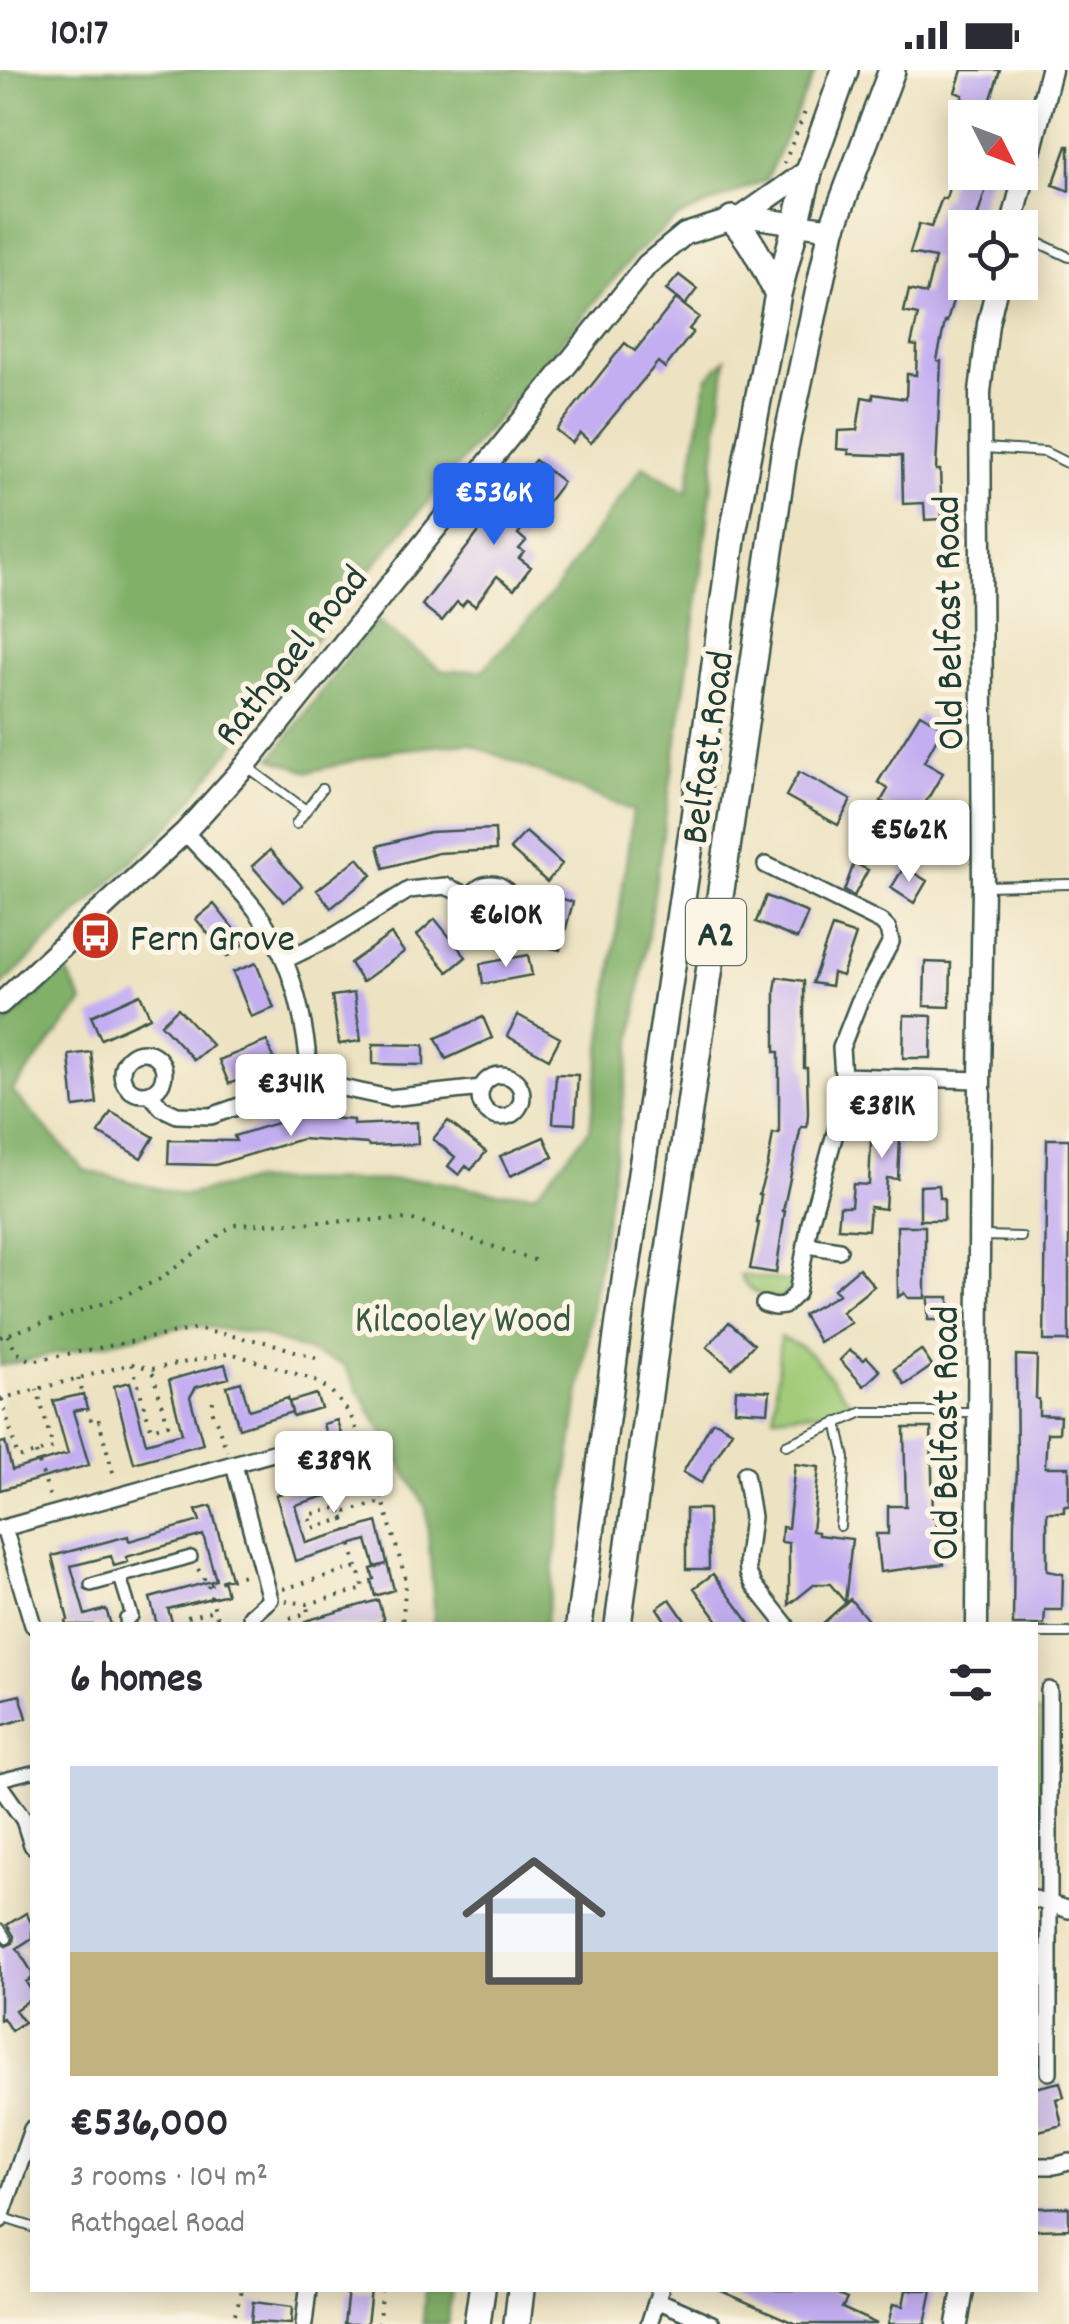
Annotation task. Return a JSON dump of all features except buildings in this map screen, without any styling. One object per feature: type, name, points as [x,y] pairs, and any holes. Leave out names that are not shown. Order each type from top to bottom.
[{"type":"highway","name":"Belfast Road","points":[[618,1622],[785,447],[832,229],[892,70]]},
{"type":"highway","name":"Belfast Road","points":[[579,1622],[733,533],[778,294],[810,169],[845,71]]},
{"type":"highway","points":[[737,218],[778,294]]},
{"type":"highway","points":[[477,2324],[482,2292]]},
{"type":"highway","points":[[516,2324],[521,2292]]},
{"type":"street","points":[[1016,210],[1052,70]]},
{"type":"street","name":"Rathgael Road","points":[[0,1004],[185,832],[245,766],[647,265],[685,234],[737,218],[810,169]]},
{"type":"street","name":"Rathgael Road","points":[[737,218],[832,229]]},
{"type":"street","name":"Old Belfast Road","points":[[977,1622],[983,886],[980,392],[994,300]]},
{"type":"street","points":[[185,832],[258,913],[285,960],[308,1038],[310,1082]]},
{"type":"street","points":[[764,1304],[784,1306],[797,1293],[821,1176],[841,1112],[841,1048],[859,1002],[891,942],[881,922],[766,866]]},
{"type":"street","points":[[285,960],[336,935],[409,890],[445,886],[472,897]]},
{"type":"street","points":[[843,1076],[980,1080]]},
{"type":"street","points":[[149,1093],[162,1108],[177,1115],[211,1116],[310,1082],[389,1098],[482,1088]]},
{"type":"street","points":[[807,1245],[839,1250]]},
{"type":"street","points":[[32,1622],[2,1529],[298,1446]]},
{"type":"street","points":[[234,1464],[269,1596],[251,1616]]},
{"type":"street","points":[[745,1474],[752,1517],[748,1573],[784,1622]]},
{"type":"street","points":[[90,1585],[191,1557]]},
{"type":"street","points":[[120,1577],[132,1616],[126,1618],[127,1622]]},
{"type":"street","points":[[1049,1690],[1042,1901],[1049,2072]]},
{"type":"street","points":[[30,1773],[0,1783],[24,1820],[30,1839]]},
{"type":"street","points":[[1042,1901],[1069,1910]]},
{"type":"street","points":[[0,2218],[30,2135]]},
{"type":"street","points":[[1038,2166],[1069,2162]]},
{"type":"street","points":[[304,2324],[308,2292]]},
{"type":"street","points":[[957,2324],[963,2292]]},
{"type":"street","points":[[649,2324],[659,2295],[712,2324]]},
{"type":"lane","points":[[1038,242],[1069,257]]},
{"type":"lane","points":[[980,448],[1046,452],[1069,464]]},
{"type":"lane","points":[[245,766],[306,810]]},
{"type":"lane","points":[[296,824],[322,789]]},
{"type":"lane","points":[[983,886],[1069,884]]},
{"type":"lane","points":[[979,1236],[1021,1237]]},
{"type":"lane","points":[[786,1446],[862,1412],[977,1412]]},
{"type":"lane","points":[[837,1422],[845,1458],[840,1526]]},
{"type":"lane","points":[[1038,1633],[1069,1633]]},
{"type":"lane","points":[[0,1928],[7,1939]]},
{"type":"lane","points":[[0,2218],[30,2226]]},
{"type":"path","points":[[784,162],[811,100]]},
{"type":"path","points":[[0,1337],[116,1299],[160,1279],[233,1225],[410,1219],[540,1262]]},
{"type":"path","points":[[8,1334],[16,1352],[32,1361],[195,1328],[318,1359]]},
{"type":"path","points":[[37,1389],[54,1448],[18,1458],[1,1399],[37,1389],[78,1378],[132,1364],[152,1369],[237,1355],[312,1379],[331,1391],[350,1414],[384,1502],[406,1580],[402,1622]]},
{"type":"path","points":[[132,1364],[151,1429],[168,1424],[152,1369]]},
{"type":"path","points":[[78,1378],[92,1423],[99,1421],[119,1496]]},
{"type":"path","points":[[213,1400],[221,1439],[234,1464]]},
{"type":"path","points":[[36,1453],[46,1486]]},
{"type":"path","points":[[347,1531],[343,1516],[340,1507],[310,1515],[314,1528],[343,1516],[384,1502]]},
{"type":"path","points":[[269,1596],[306,1604],[364,1589],[351,1545]]},
{"type":"path","points":[[191,1557],[208,1585],[218,1622],[251,1616]]},
{"type":"path","points":[[269,1596],[357,1566]]},
{"type":"path","points":[[208,1585],[262,1570]]},
{"type":"path","points":[[286,1622],[308,1613],[306,1604]]},
{"type":"path","points":[[185,1622],[184,1618],[214,1610]]},
{"type":"path","points":[[232,2324],[241,2292]]},
{"type":"path","points":[[379,2324],[381,2292]]},
{"type":"green space","points":[[0,70],[816,70],[766,180],[678,217],[636,253],[351,593],[176,820],[0,987]]},
{"type":"green space","name":"Kilcooley Wood","points":[[726,359],[701,578],[545,1622],[433,1622],[426,1508],[343,1364],[258,1334],[190,1325],[0,1366],[0,1029],[66,970],[83,1002],[12,1091],[84,1170],[184,1195],[251,1181],[429,1180],[494,1192],[536,1193],[590,1129],[633,811],[468,743],[395,750],[309,772],[272,758],[375,620],[443,671],[483,670],[553,592],[643,466],[687,492],[707,378]]},
{"type":"green space","points":[[740,1275],[793,1282],[782,1296],[766,1296],[751,1288]]},
{"type":"green space","points":[[780,1337],[812,1355],[855,1408],[774,1416]]},
{"type":"green space","points":[[1038,1712],[1042,1714],[1042,1877],[1038,1882]]},
{"type":"green space","points":[[425,2292],[452,2292],[447,2324],[423,2324]]},
{"type":"place","name":"Fern Grove","points":[[95,936]]}]
